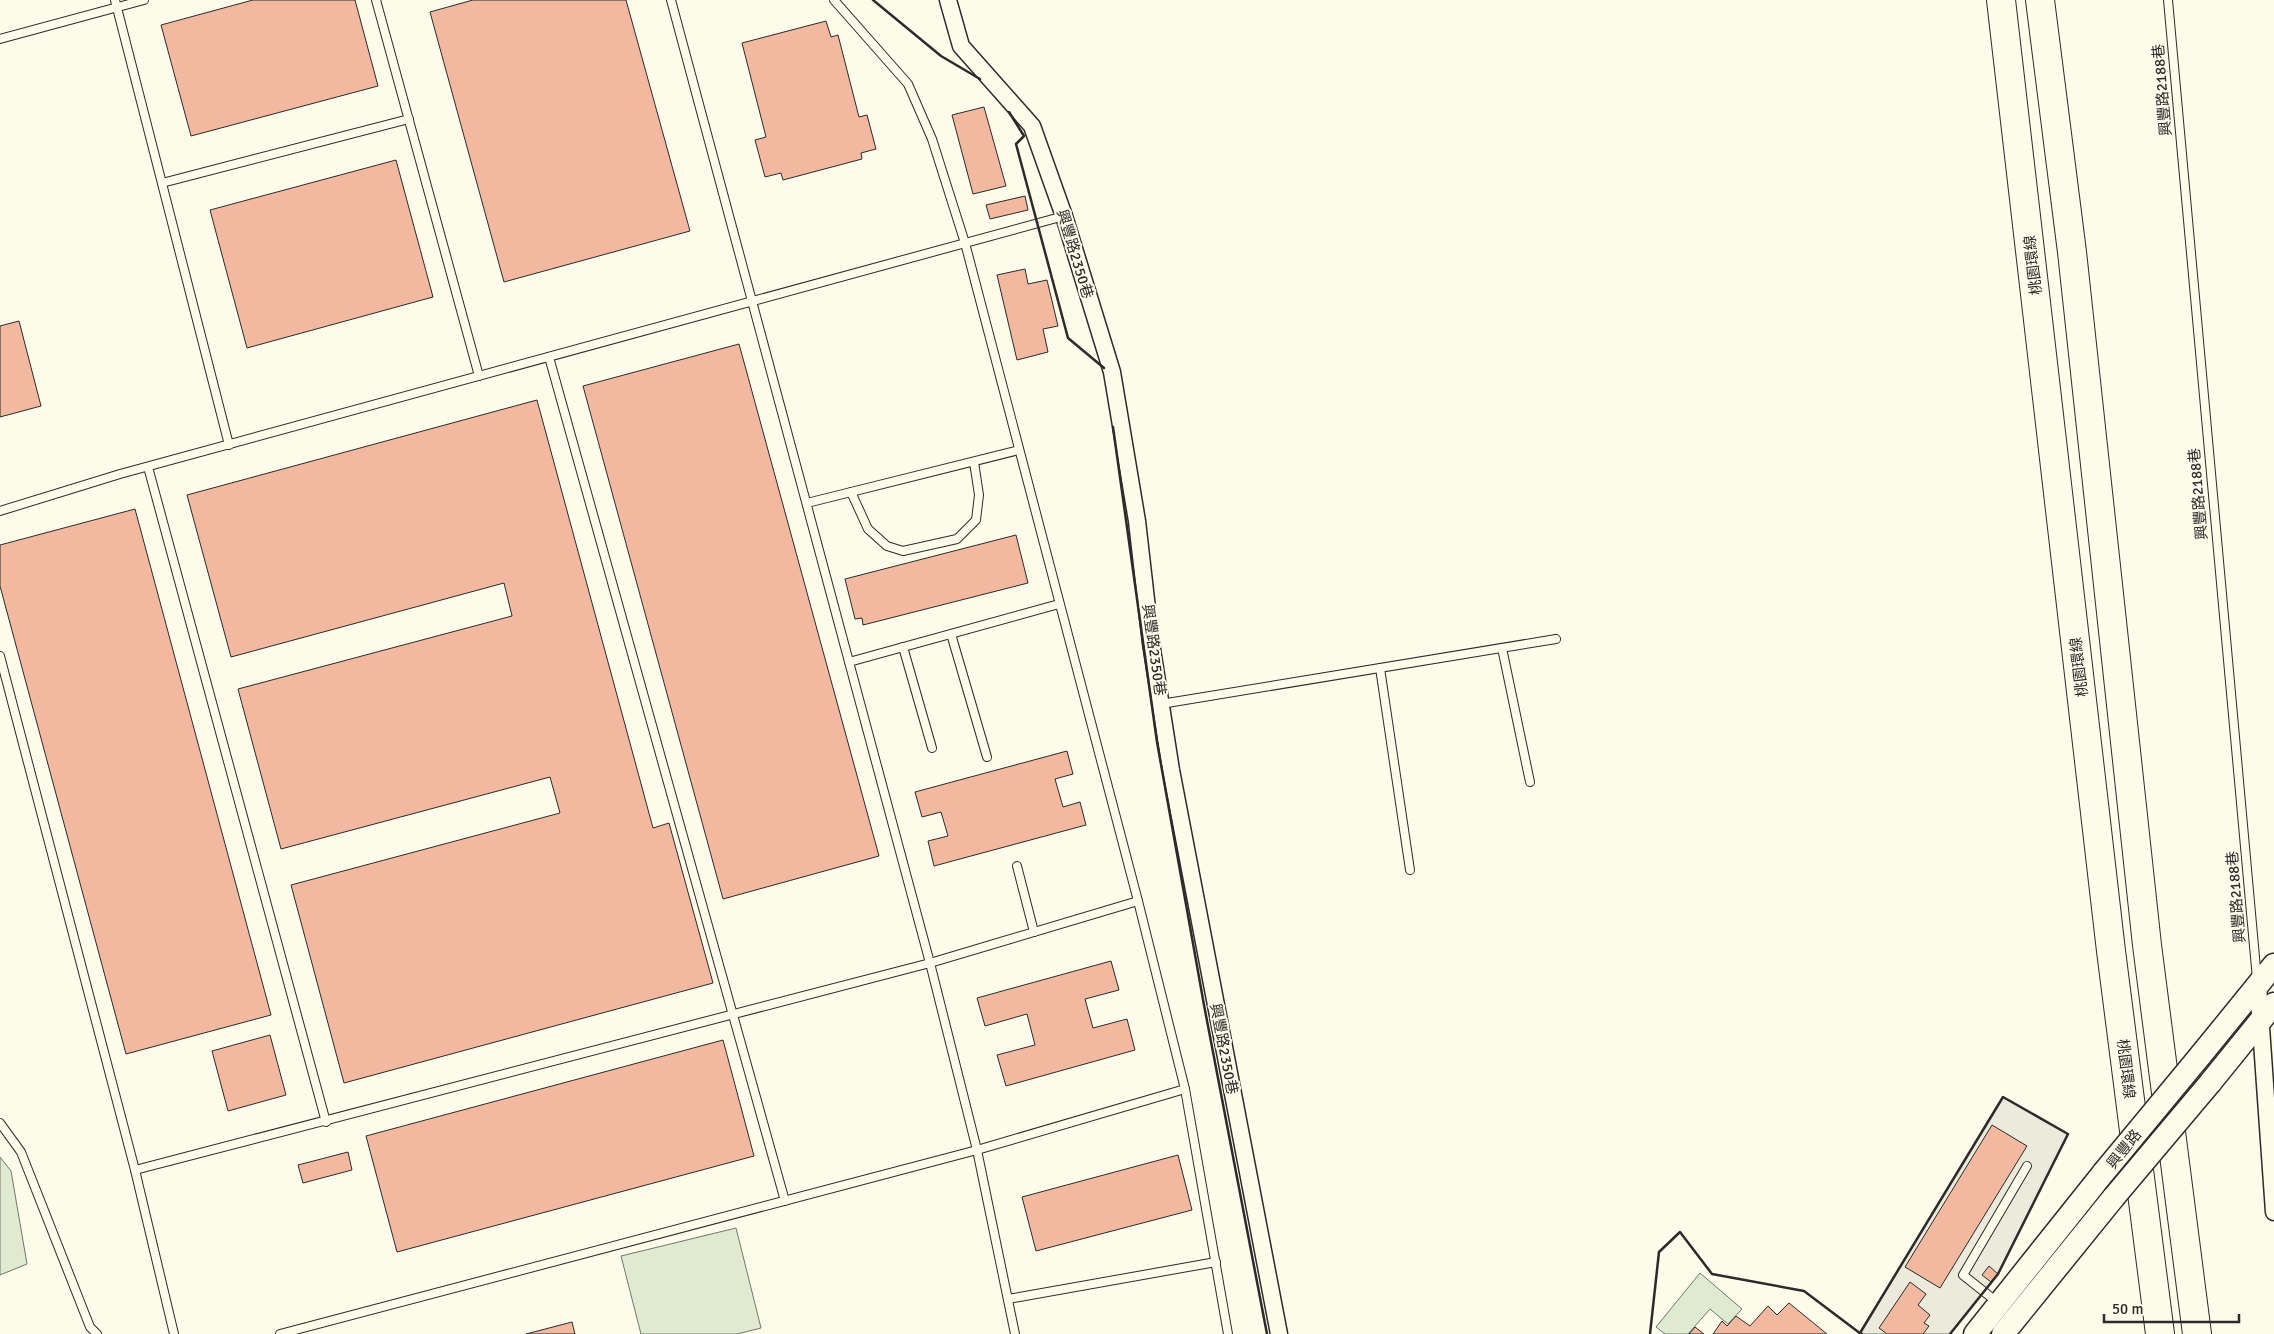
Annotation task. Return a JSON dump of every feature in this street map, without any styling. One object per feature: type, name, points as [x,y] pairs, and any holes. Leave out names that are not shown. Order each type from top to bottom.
[{"type":"highway","name":"桃園環線","points":[[2001,0],[2111,951],[2160,1334]]},
{"type":"highway","points":[[2040,0],[2072,252],[2147,945],[2198,1334]]},
{"type":"main road","name":"興豐路","points":[[2007,1315],[2104,1172],[2274,965]]},
{"type":"main road","name":"興豐路","points":[[1975,1334],[2007,1315],[2114,1197],[2268,1012]]},
{"type":"street","name":"興豐路2350巷","points":[[948,0],[961,46],[1032,126],[1064,216],[1112,372],[1137,521],[1151,643],[1173,780],[1279,1334]]},
{"type":"street","points":[[2258,985],[2268,1012],[2274,1212]]},
{"type":"lane","points":[[0,39],[116,4],[144,0]]},
{"type":"lane","points":[[376,0],[479,376]]},
{"type":"lane","points":[[671,0],[930,963],[977,1150],[1015,1334]]},
{"type":"lane","points":[[834,0],[908,84],[932,139],[965,243],[1138,901],[1185,1089],[1228,1334]]},
{"type":"lane","name":"興豐路2188巷","points":[[2168,0],[2258,985]]},
{"type":"lane","points":[[116,4],[229,445]]},
{"type":"lane","points":[[162,183],[409,118]]},
{"type":"lane","points":[[0,511],[148,467],[1064,216]]},
{"type":"lane","points":[[549,357],[785,1201]]},
{"type":"lane","points":[[807,504],[1019,450]]},
{"type":"lane","points":[[851,492],[868,529],[886,546],[903,551],[957,539],[976,520],[979,495],[974,462]]},
{"type":"lane","points":[[148,467],[326,1122]]},
{"type":"lane","points":[[849,662],[1059,604]]},
{"type":"lane","points":[[951,634],[987,757]]},
{"type":"lane","points":[[1161,704],[1556,639]]},
{"type":"lane","points":[[904,647],[932,748]]},
{"type":"lane","points":[[1502,648],[1530,782]]},
{"type":"lane","points":[[0,656],[135,1170],[174,1334]]},
{"type":"lane","points":[[1380,668],[1410,870]]},
{"type":"lane","points":[[1017,866],[1034,932]]},
{"type":"lane","points":[[135,1170],[326,1122],[930,963],[1138,901]]},
{"type":"lane","points":[[280,1334],[977,1150],[1185,1089]]},
{"type":"lane","points":[[0,1124],[21,1152],[90,1327],[97,1334]]},
{"type":"lane","points":[[2007,1315],[1963,1275],[2027,1166]]},
{"type":"lane","points":[[1008,1298],[1216,1262]]},
{"type":"green space","points":[[0,1157],[11,1171],[27,1264],[0,1275]]},
{"type":"green space","points":[[736,1228],[761,1328],[737,1334],[641,1334],[621,1256]]},
{"type":"green space","points":[[1700,1273],[1742,1309],[1728,1324],[1710,1309],[1688,1334],[1665,1334],[1656,1327]]},
{"type":"shaded area","points":[[2003,1097],[2068,1134],[1998,1274],[1950,1334],[1860,1333]]},
{"type":"building","points":[[253,0],[355,0],[378,86],[191,136],[161,25]]},
{"type":"building","points":[[473,0],[626,0],[690,231],[504,282],[430,12]]},
{"type":"building","points":[[826,21],[831,37],[838,35],[859,117],[867,115],[876,149],[861,153],[862,159],[783,180],[781,173],[765,177],[755,140],[766,137],[742,43]]},
{"type":"building","points":[[984,107],[1006,186],[973,194],[952,115]]},
{"type":"building","points":[[396,160],[433,297],[247,348],[210,210]]},
{"type":"building","points":[[1025,196],[1028,210],[990,219],[986,205]]},
{"type":"building","points":[[1025,269],[1028,284],[1047,280],[1058,326],[1043,329],[1048,352],[1017,360],[997,275]]},
{"type":"building","points":[[19,321],[41,406],[0,417],[0,326]]},
{"type":"building","points":[[739,344],[879,856],[723,899],[583,386]]},
{"type":"building","points":[[537,400],[653,828],[669,823],[713,983],[344,1083],[291,885],[560,813],[550,777],[281,849],[238,689],[512,616],[504,583],[231,657],[187,495]]},
{"type":"building","points":[[135,509],[271,1015],[126,1054],[0,586],[0,545]]},
{"type":"building","points":[[1016,535],[1028,583],[863,625],[862,618],[855,619],[845,579]]},
{"type":"building","points":[[1067,751],[1073,774],[1055,779],[1063,807],[1080,802],[1086,825],[934,866],[928,841],[948,836],[941,812],[922,817],[915,792]]},
{"type":"building","points":[[1111,961],[1119,990],[1085,999],[1093,1028],[1127,1019],[1135,1050],[1006,1086],[997,1055],[1035,1045],[1027,1014],[985,1026],[977,998]]},
{"type":"building","points":[[270,1035],[286,1095],[228,1111],[212,1051]]},
{"type":"building","points":[[723,1040],[754,1156],[397,1252],[366,1136]]},
{"type":"building","points":[[1992,1125],[2027,1146],[1940,1288],[1905,1267]]},
{"type":"building","points":[[348,1152],[352,1170],[303,1183],[298,1165]]},
{"type":"building","points":[[1178,1155],[1192,1210],[1036,1251],[1022,1197]]},
{"type":"building","points":[[1989,1266],[1998,1274],[1991,1282],[1982,1275]]},
{"type":"building","points":[[1910,1282],[1926,1294],[1918,1305],[1930,1315],[1924,1323],[1929,1326],[1923,1334],[1887,1334],[1879,1328]]},
{"type":"building","points":[[1789,1303],[1827,1334],[1713,1334],[1722,1321],[1727,1326],[1736,1316],[1750,1326],[1768,1306],[1777,1315]]},
{"type":"building","points":[[572,1322],[575,1334],[526,1334]]},
{"type":"building","points":[[1695,1327],[1704,1334],[1689,1334]]},
{"type":"wall","points":[[873,0],[941,56],[980,79]]},
{"type":"wall","points":[[1009,112],[1024,136],[1016,144],[1068,338],[1104,368]]},
{"type":"wall","points":[[1113,427],[1157,742],[1204,1005],[1267,1334]]},
{"type":"wall","points":[[1862,1334],[1860,1333],[2003,1097],[2068,1134],[1998,1274],[1950,1334]]},
{"type":"wall","points":[[1650,1334],[1659,1252],[1680,1232],[1712,1274],[1804,1291],[1861,1334]]}]
